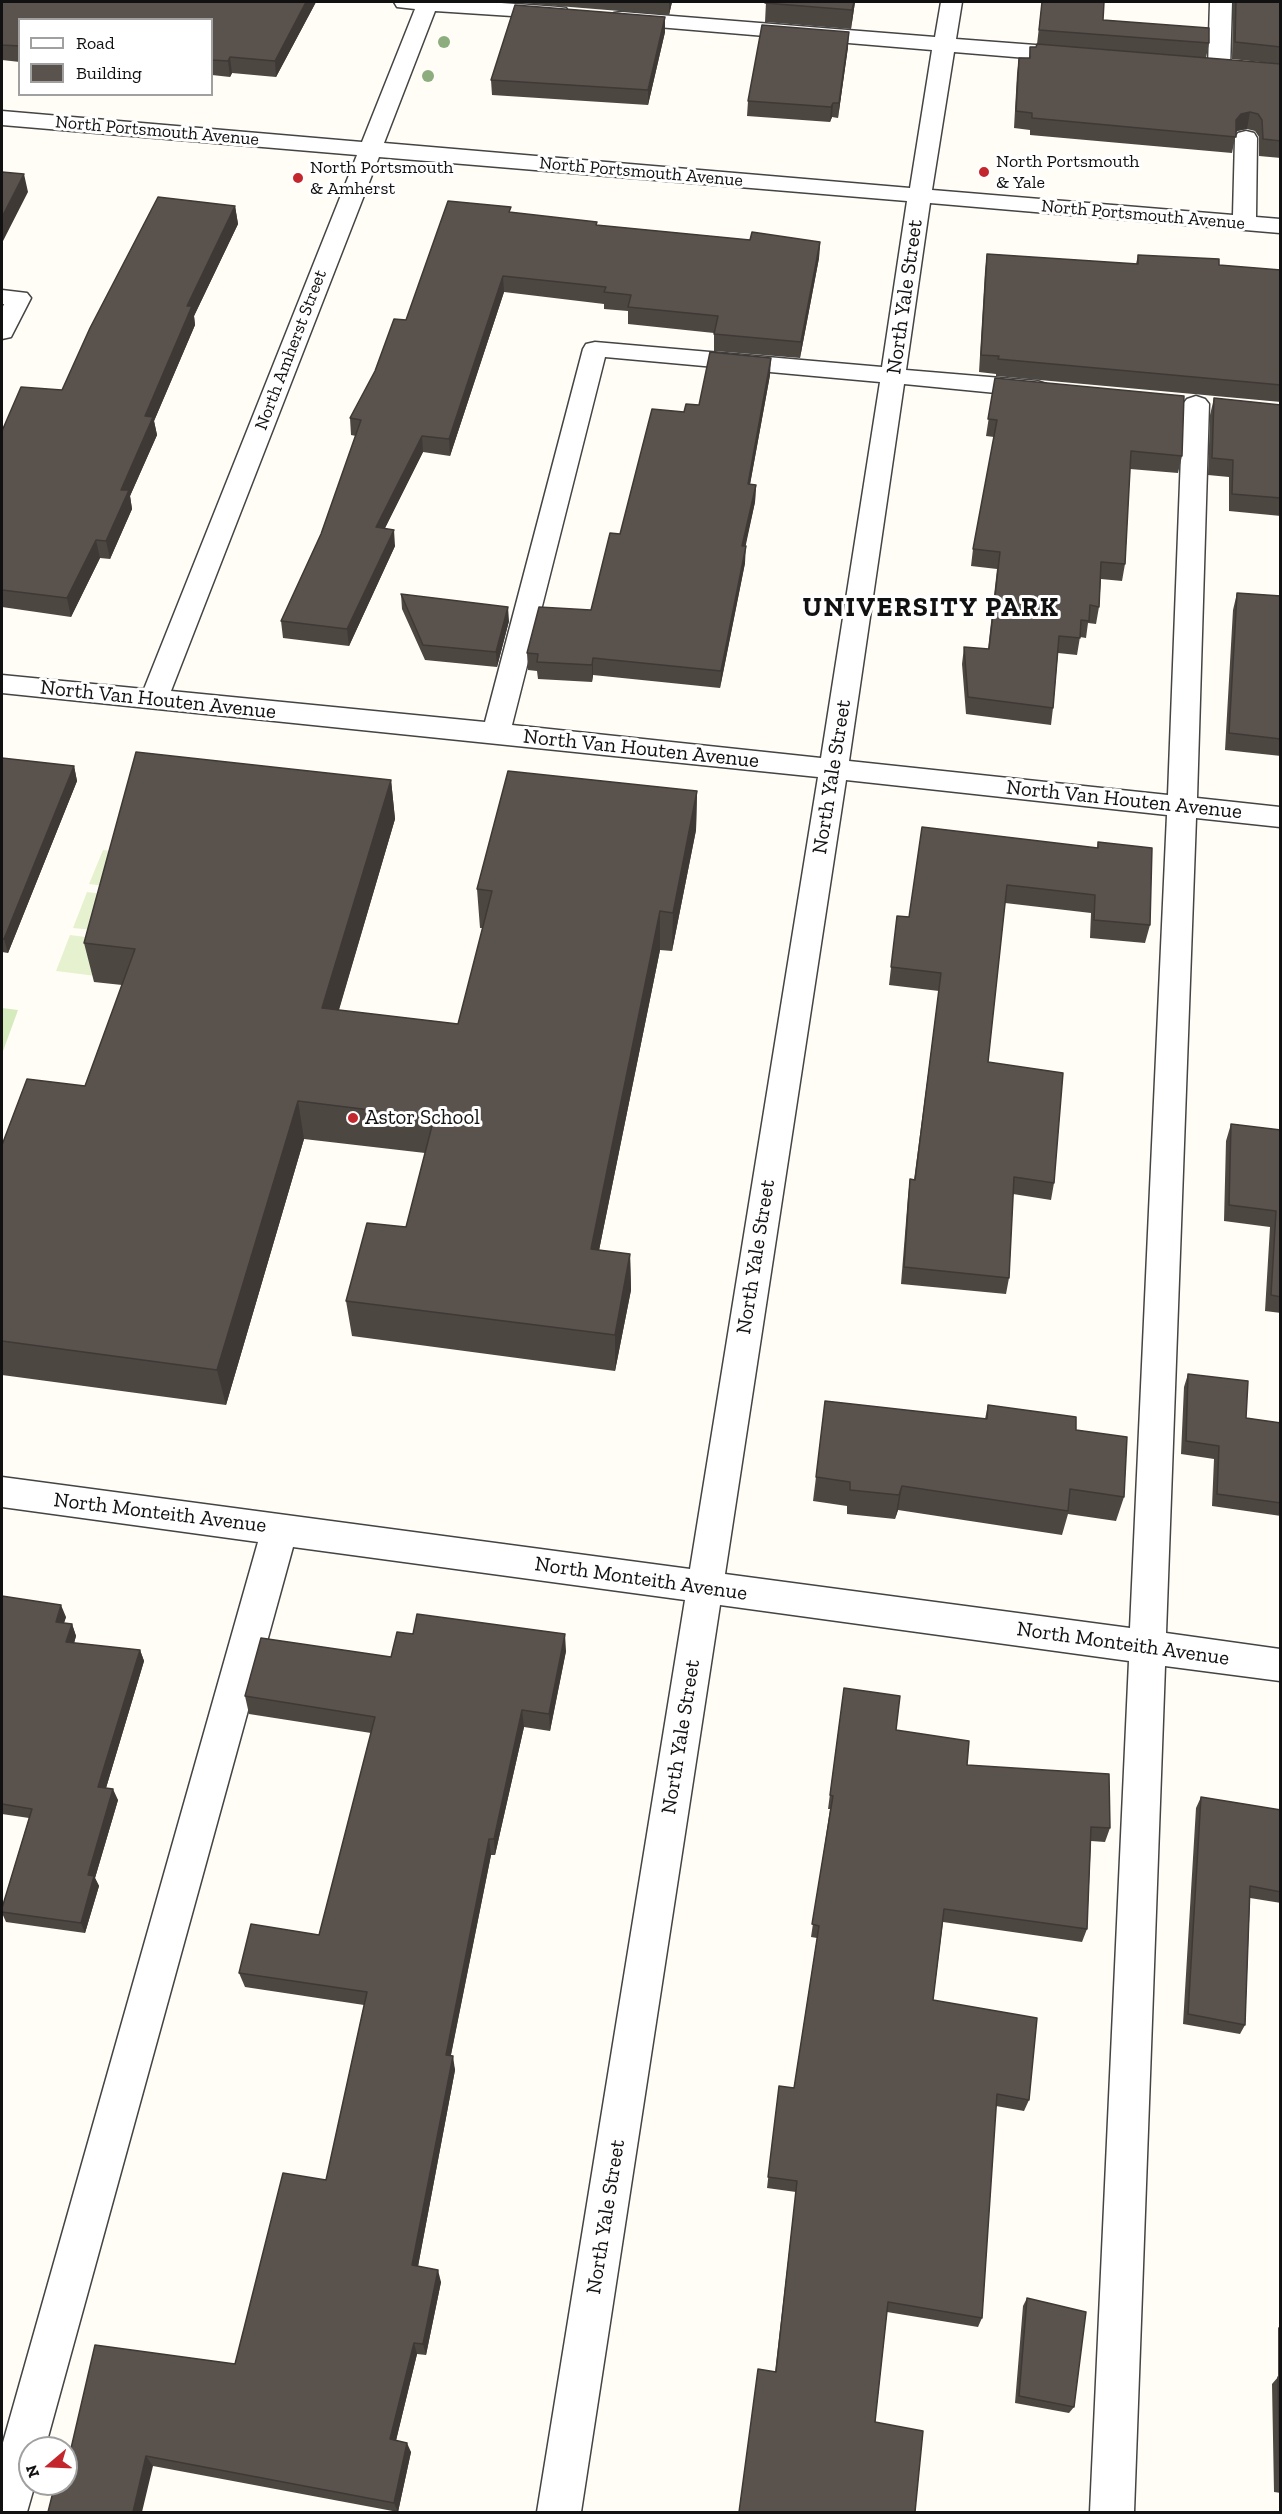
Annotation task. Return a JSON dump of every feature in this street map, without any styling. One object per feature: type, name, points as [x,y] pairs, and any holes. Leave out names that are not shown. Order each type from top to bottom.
[{"type":"street","points":[[420,2],[580,15]]},
{"type":"street","name":"North Amherst Street","points":[[154,699],[369,149],[420,2]]},
{"type":"street","name":"North Yale Street","points":[[559,2512],[834,769],[951,2]]},
{"type":"street","points":[[1195,66],[1229,68],[1221,2]]},
{"type":"street","points":[[604,16],[1100,57]]},
{"type":"street","name":"North Portsmouth Avenue","points":[[2,118],[1281,226]]},
{"type":"street","points":[[1244,223],[1246,138]]},
{"type":"street","points":[[2,297],[19,298],[2,332]]},
{"type":"street","points":[[496,733],[595,349],[1056,391]]},
{"type":"street","points":[[1112,2512],[1182,807],[1196,404]]},
{"type":"street","name":"North Van Houten Avenue","points":[[2,684],[496,733],[1281,818]]},
{"type":"street","name":"North Monteith Avenue","points":[[2,1492],[1281,1665]]},
{"type":"street","points":[[5,2512],[280,1528]]},
{"type":"green space","points":[[103,850],[142,855],[129,889],[89,884]]},
{"type":"green space","points":[[87,892],[126,897],[112,932],[73,928]]},
{"type":"green space","points":[[70,935],[110,940],[96,976],[56,971]]},
{"type":"green space","points":[[2,1008],[18,1010],[2,1054]]},
{"type":"building","points":[[2,2],[306,2],[275,61],[230,57],[228,61],[213,60],[213,18],[18,18],[18,46],[2,45]]},
{"type":"building","points":[[766,2],[854,2],[852,10]]},
{"type":"building","points":[[1042,2],[1104,2],[1103,20],[1209,28],[1209,43],[1039,30]]},
{"type":"building","points":[[1236,2],[1281,2],[1281,47],[1235,42]]},
{"type":"building","points":[[515,5],[665,17],[648,90],[491,80]]},
{"type":"building","points":[[762,25],[849,32],[839,103],[833,103],[831,107],[748,101]]},
{"type":"building","points":[[1037,44],[1281,64],[1281,141],[1263,139],[1262,120],[1258,114],[1250,112],[1241,114],[1236,120],[1236,137],[1032,118],[1032,113],[1016,111],[1019,58],[1030,58],[1030,47],[1036,47]]},
{"type":"building","points":[[2,172],[24,174],[2,217]]},
{"type":"building","points":[[158,197],[235,206],[187,306],[192,306],[145,416],[153,417],[121,490],[129,490],[106,541],[96,540],[67,598],[2,590],[2,431],[21,387],[62,390],[90,328]]},
{"type":"building","points":[[448,201],[511,207],[509,212],[597,222],[596,225],[750,240],[752,232],[820,242],[801,342],[714,334],[718,316],[628,307],[631,295],[604,292],[606,287],[503,276],[449,439],[422,436],[376,527],[394,530],[347,629],[281,621],[321,534],[361,420],[350,418],[375,371],[394,319],[406,320]]},
{"type":"building","points":[[987,254],[1138,264],[1138,255],[1219,259],[1219,265],[1281,270],[1281,385],[998,359],[999,356],[981,355]]},
{"type":"building","points":[[710,352],[771,358],[748,484],[756,485],[742,546],[746,546],[721,671],[593,658],[592,665],[537,662],[538,654],[527,653],[539,607],[591,610],[610,533],[620,534],[652,409],[684,412],[686,404],[699,405]]},
{"type":"building","points":[[995,378],[1184,396],[1182,456],[1131,451],[1125,564],[1101,562],[1099,607],[1090,605],[1089,621],[1081,620],[1080,638],[1059,636],[1053,708],[968,697],[964,647],[989,649],[1000,552],[973,549],[997,420],[988,419]]},
{"type":"building","points":[[1214,398],[1281,405],[1281,498],[1232,494],[1233,460],[1212,458]]},
{"type":"building","points":[[1237,593],[1281,596],[1281,739],[1229,733]]},
{"type":"building","points":[[401,594],[508,607],[496,652],[423,645]]},
{"type":"building","points":[[136,752],[391,780],[322,1008],[458,1024],[492,891],[477,889],[508,771],[697,791],[673,913],[660,911],[591,1249],[630,1254],[615,1335],[346,1301],[367,1223],[406,1227],[434,1118],[298,1101],[217,1370],[2,1341],[2,1145],[27,1079],[85,1086],[135,949],[84,943]]},
{"type":"building","points":[[2,758],[74,766],[4,939],[2,939]]},
{"type":"building","points":[[922,827],[1098,848],[1098,842],[1152,848],[1150,925],[1094,920],[1095,895],[1007,885],[988,1062],[1063,1073],[1054,1183],[1014,1177],[1009,1278],[904,1267],[910,1179],[915,1180],[941,973],[891,967],[897,916],[909,917]]},
{"type":"building","points":[[1231,1124],[1281,1130],[1281,1297],[1271,1295],[1276,1211],[1229,1205]]},
{"type":"building","points":[[1188,1374],[1248,1381],[1246,1418],[1281,1423],[1281,1503],[1217,1494],[1219,1446],[1186,1441]]},
{"type":"building","points":[[825,1401],[987,1419],[988,1405],[1076,1417],[1076,1430],[1127,1437],[1124,1497],[1070,1489],[1068,1511],[902,1486],[899,1495],[850,1490],[850,1482],[816,1477]]},
{"type":"building","points":[[2,1596],[61,1605],[56,1622],[72,1624],[66,1642],[140,1650],[98,1787],[113,1789],[88,1875],[94,1876],[81,1923],[2,1912],[32,1809],[2,1804]]},
{"type":"building","points":[[417,1614],[565,1634],[549,1714],[522,1710],[494,1839],[489,1839],[446,2055],[453,2056],[412,2265],[438,2270],[423,2344],[414,2343],[390,2439],[407,2443],[394,2503],[146,2456],[133,2512],[48,2512],[52,2496],[78,2496],[78,2436],[74,2436],[95,2345],[235,2364],[283,2173],[326,2180],[367,1992],[239,1973],[251,1924],[319,1935],[375,1717],[245,1696],[261,1638],[391,1657],[397,1632],[413,1634]]},
{"type":"building","points":[[844,1688],[900,1696],[896,1730],[969,1741],[967,1765],[1109,1774],[1110,1828],[1091,1827],[1087,1929],[944,1909],[933,2000],[1037,2018],[1029,2100],[997,2094],[982,2318],[888,2302],[875,2422],[923,2431],[915,2512],[739,2512],[758,2369],[776,2372],[797,2181],[768,2177],[779,2086],[794,2088],[819,1926],[812,1924],[833,1796],[830,1795]]},
{"type":"building","points":[[1201,1797],[1281,1810],[1281,1892],[1250,1886],[1245,2025],[1188,2014]]},
{"type":"building","points":[[1027,2298],[1086,2312],[1074,2407],[1019,2396]]},
{"type":"building","points":[[1278,2377],[1281,2378],[1281,2486],[1280,2486]]},
{"type":"place","name":"North Portsmouth & Yale","points":[[984,172]]},
{"type":"place","name":"North Portsmouth & Amherst","points":[[298,178]]},
{"type":"place","name":"Astor School","points":[[353,1118]]},
{"type":"district","name":"UNIVERSITY PARK","points":[[931,608]]}]
